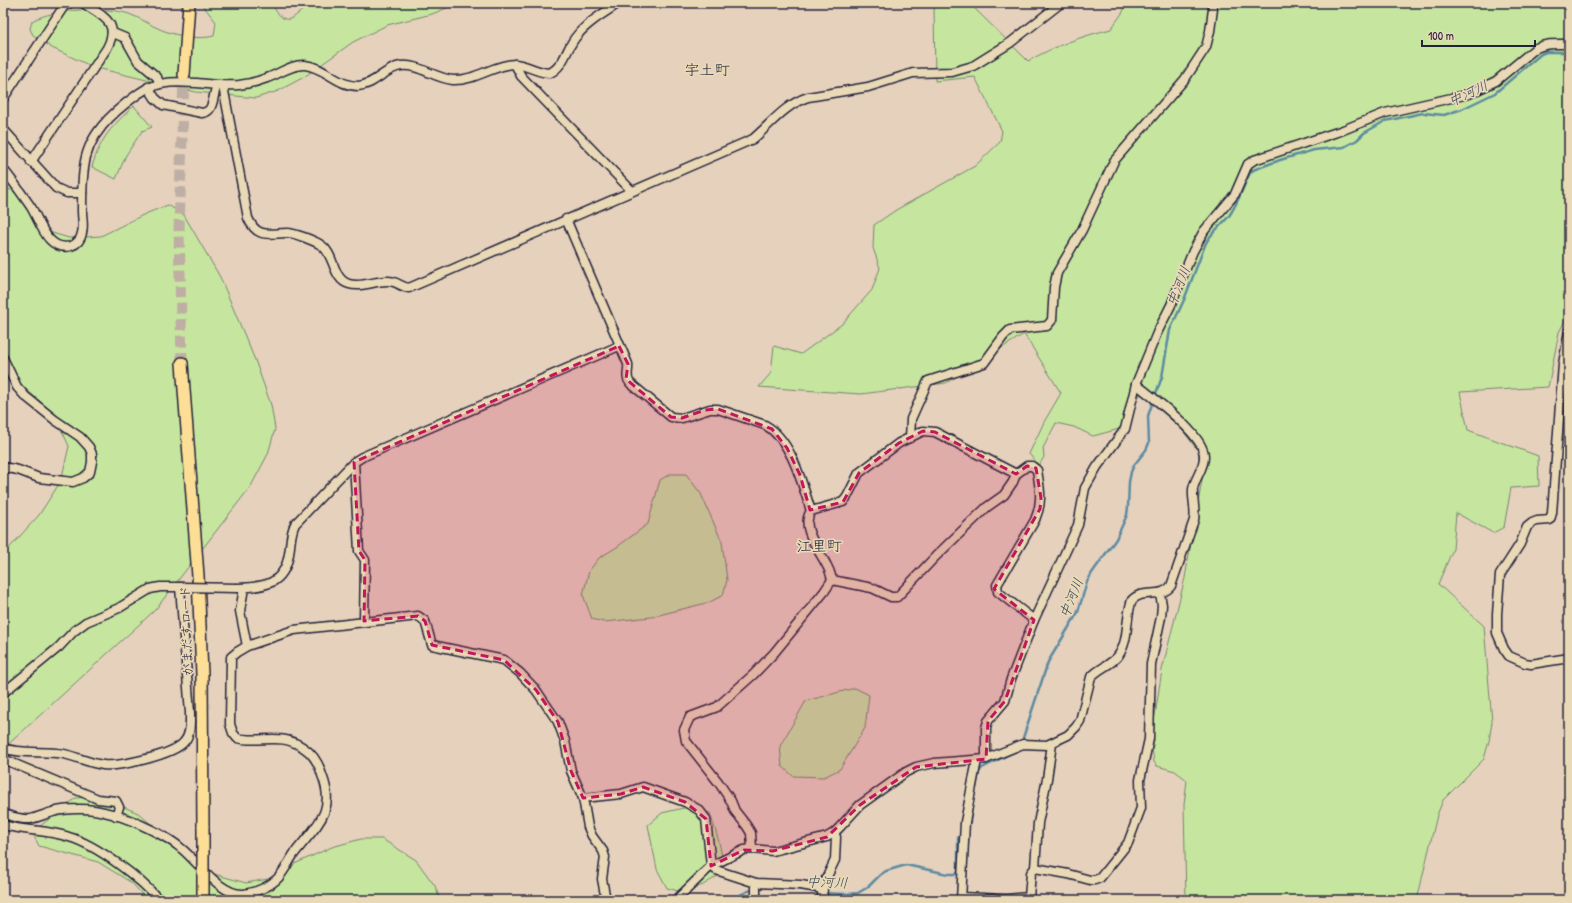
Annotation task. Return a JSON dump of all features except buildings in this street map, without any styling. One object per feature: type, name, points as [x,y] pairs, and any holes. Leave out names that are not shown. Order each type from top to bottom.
[{"type":"highway","points":[[184,75],[189,3]]},
{"type":"highway","name":"がまだすロード","points":[[182,363],[198,576],[201,668],[203,900]]},
{"type":"street","points":[[3,99],[64,6],[70,3]]},
{"type":"street","points":[[31,162],[107,48],[113,33],[109,22],[105,18],[83,3]]},
{"type":"street","points":[[3,169],[32,209],[45,234],[50,240],[65,246],[71,246],[77,243],[83,232],[82,193],[86,156],[94,136],[100,127],[128,102],[148,87],[159,83],[170,82],[204,83],[220,86],[242,84],[266,78],[297,66],[305,65],[313,67],[343,84],[357,86],[371,83],[393,68],[400,66],[418,68],[444,78],[457,80],[474,77],[515,64],[544,73],[550,73],[556,70],[575,38],[586,27],[619,3]]},
{"type":"street","points":[[220,86],[250,224],[266,234],[293,234],[322,246],[326,250],[340,279],[351,285],[356,286],[388,281],[406,288],[412,287],[753,139],[780,112],[800,99],[868,87],[913,73],[952,72],[973,66],[1010,43],[1061,3]]},
{"type":"street","points":[[910,438],[911,419],[928,381],[984,363],[1010,330],[1047,326],[1052,320],[1054,287],[1058,273],[1082,230],[1108,171],[1185,79],[1206,47],[1213,9],[1212,3]]},
{"type":"street","points":[[113,33],[125,38],[129,43],[135,57],[157,77],[159,83]]},
{"type":"street","points":[[986,759],[986,728],[988,721],[1005,701],[1011,679],[1034,620],[1078,525],[1085,488],[1097,467],[1125,429],[1136,384],[1193,251],[1204,231],[1235,194],[1248,164],[1254,160],[1343,130],[1385,113],[1469,94],[1496,80],[1536,48],[1550,44],[1569,44]]},
{"type":"street","points":[[515,64],[521,76],[632,191]]},
{"type":"street","points":[[148,87],[155,98],[163,105],[202,113],[207,112],[210,108],[214,92],[220,86]]},
{"type":"street","points":[[3,129],[31,162],[56,188],[67,193],[82,193]]},
{"type":"street","points":[[566,220],[628,364],[629,368],[627,377],[630,383],[671,417],[682,418],[705,410],[718,409],[765,425],[772,429],[787,448],[800,475],[811,511],[807,523],[815,545],[829,569],[832,580],[824,592],[774,653],[754,674],[717,707],[690,717],[684,730],[686,741],[719,783],[735,811],[751,833],[752,849]]},
{"type":"street","points":[[1569,331],[1563,364],[1552,513],[1550,520],[1537,520],[1527,527],[1520,544],[1500,575],[1497,632],[1504,649],[1509,656],[1531,664],[1569,658]]},
{"type":"street","points":[[3,693],[59,647],[74,631],[86,622],[119,608],[150,589],[160,587],[240,588],[264,586],[275,581],[282,574],[286,565],[289,554],[290,536],[295,524],[354,462],[619,346]]},
{"type":"street","points":[[3,358],[17,387],[25,396],[55,420],[80,437],[92,454],[92,462],[90,472],[83,478],[73,482],[39,478],[18,470],[3,467]]},
{"type":"street","points":[[676,900],[711,866],[744,850],[752,849],[773,851],[827,837],[834,833],[860,804],[906,772],[916,767],[934,763],[986,759],[1023,744],[1052,744],[1068,735],[1076,728],[1082,715],[1091,677],[1094,673],[1114,661],[1122,649],[1132,600],[1140,595],[1160,594],[1169,589],[1174,582],[1184,548],[1190,535],[1195,512],[1193,491],[1204,458],[1204,451],[1197,438],[1136,384]]},
{"type":"street","points":[[811,511],[843,502],[859,474],[899,443],[923,431],[935,432],[1016,474]]},
{"type":"street","points":[[354,462],[359,551],[365,560],[364,621]]},
{"type":"street","points":[[832,580],[872,588],[891,597],[897,597],[936,556],[987,507],[1004,495],[1013,482],[1016,474],[1027,466],[1032,466],[1036,468],[1041,498],[1040,509],[996,589],[1034,620]]},
{"type":"street","points":[[3,748],[15,751],[63,754],[96,763],[110,765],[154,757],[172,750],[184,743],[189,733],[190,713],[181,587]]},
{"type":"street","points":[[240,588],[240,611],[247,646]]},
{"type":"street","points":[[1035,868],[1095,880],[1100,878],[1122,851],[1132,835],[1141,808],[1140,780],[1149,739],[1151,673],[1161,617],[1162,605],[1160,594]]},
{"type":"street","points":[[3,814],[18,818],[30,819],[55,811],[77,809],[97,811],[116,816],[144,826],[175,844],[218,884],[232,892],[244,894],[263,889],[279,877],[295,854],[321,822],[328,798],[327,786],[317,762],[304,748],[280,738],[246,740],[237,738],[233,733],[230,724],[231,657],[236,652],[247,646],[294,630],[418,616],[425,621],[432,645],[504,660],[520,673],[536,690],[558,722],[565,741],[571,771],[583,798],[588,827],[592,836],[603,851],[605,857],[602,879],[606,900]]},
{"type":"street","points":[[977,760],[964,829],[961,898],[1029,897],[1031,874],[1035,868],[1038,823],[1052,744]]},
{"type":"street","points":[[3,759],[98,799],[116,801],[119,808],[116,816]]},
{"type":"street","points":[[583,798],[621,794],[643,787],[685,802],[699,810],[706,819],[711,866]]},
{"type":"street","points":[[3,825],[32,831],[59,834],[86,842],[101,851],[140,882],[159,900]]},
{"type":"street","points":[[711,866],[756,887],[801,885],[823,893],[835,860],[836,837],[834,833]]},
{"type":"street","points":[[756,887],[756,900]]},
{"type":"highlighted area","points":[[619,346],[628,364],[626,379],[671,417],[682,418],[705,410],[718,409],[772,429],[787,448],[800,475],[810,510],[843,502],[859,473],[899,443],[923,431],[935,432],[1016,474],[1027,466],[1036,468],[1041,498],[1040,509],[994,589],[1034,620],[1005,701],[988,721],[986,759],[916,767],[860,805],[827,837],[773,851],[744,850],[711,866],[706,819],[685,802],[643,787],[621,794],[583,798],[571,771],[558,722],[536,690],[504,660],[432,645],[425,621],[418,616],[364,621],[365,560],[359,551],[354,462]]},
{"type":"green space","points":[[201,3],[271,3],[281,16],[285,19],[289,19],[298,14],[310,3],[459,3],[432,14],[387,25],[353,42],[304,77],[278,91],[256,98],[196,92],[93,67],[52,48],[33,35],[30,29],[32,21],[52,14],[66,11],[107,10],[129,14],[174,34],[202,38],[214,36],[216,22]]},
{"type":"green space","points":[[934,3],[969,3],[1028,61],[1069,42],[1111,29],[1123,12],[1126,3],[1569,3],[1569,313],[1559,332],[1548,387],[1460,392],[1468,430],[1538,456],[1539,486],[1511,488],[1504,527],[1493,533],[1456,513],[1453,549],[1438,584],[1484,626],[1492,722],[1484,759],[1443,800],[1437,815],[1417,900],[1186,900],[1184,805],[1187,780],[1175,771],[1157,766],[1154,762],[1151,741],[1162,670],[1185,578],[1202,480],[1198,451],[1160,399],[1141,393],[1119,429],[1093,436],[1074,427],[1056,423],[1043,448],[1044,457],[1039,465],[1029,454],[1044,422],[1061,393],[1024,334],[946,383],[861,394],[759,387],[771,373],[774,346],[801,354],[842,324],[872,290],[880,268],[873,248],[874,225],[896,210],[975,166],[1000,142],[1002,131],[975,77],[935,81]]},
{"type":"green space","points":[[134,106],[152,127],[142,131],[126,155],[116,179],[92,167],[103,140],[119,120]]},
{"type":"green space","points":[[3,186],[18,194],[52,233],[69,238],[101,236],[145,214],[168,205],[184,215],[220,277],[255,360],[271,405],[275,429],[268,454],[251,486],[155,610],[3,749],[3,555],[39,515],[61,481],[69,446],[54,413],[3,370],[3,268],[5,267],[7,252],[3,244]]},
{"type":"green space","points":[[670,474],[686,474],[701,494],[722,542],[727,580],[723,595],[710,602],[651,617],[604,622],[592,619],[583,595],[589,571],[599,558],[617,547],[648,524],[660,480]]},
{"type":"green space","points":[[855,688],[869,695],[865,728],[840,769],[824,777],[793,776],[782,766],[780,746],[806,701]]},
{"type":"green space","points":[[92,797],[117,804],[138,813],[174,844],[214,874],[246,883],[268,879],[290,866],[332,847],[361,839],[382,839],[416,860],[435,886],[440,900],[147,900],[132,883],[98,862],[39,846],[34,836],[39,827],[76,798]]},
{"type":"green space","points":[[688,807],[710,813],[721,852],[722,867],[721,874],[703,885],[682,892],[667,888],[657,869],[648,825],[662,813]]},
{"type":"waterway","name":"中河川","points":[[1155,396],[1162,377],[1170,330],[1184,300],[1205,245],[1213,233],[1229,216],[1250,173],[1253,170],[1314,150],[1344,147],[1385,121],[1423,113],[1444,115],[1462,109],[1495,93],[1541,54],[1546,52],[1569,52]]},
{"type":"waterway","name":"中河川","points":[[1023,738],[1048,662],[1078,612],[1087,582],[1116,539],[1127,515],[1131,472],[1149,443],[1148,416],[1153,401]]},
{"type":"waterway","name":"中河川","points":[[976,788],[979,772],[982,768],[1016,751]]},
{"type":"waterway","name":"中河川","points":[[968,827],[973,799]]},
{"type":"waterway","name":"中河川","points":[[823,893],[858,893],[868,887],[886,871],[906,865],[948,874],[956,874],[958,870],[958,838],[963,832]]},
{"type":"waterway","name":"中河川","points":[[734,900],[751,890],[762,888],[772,887],[814,891]]},
{"type":"tunnel","points":[[182,363],[179,230],[184,75]]},
{"type":"district","name":"宇土町","points":[[707,70]]},
{"type":"district","name":"江里町","points":[[819,546]]}]
